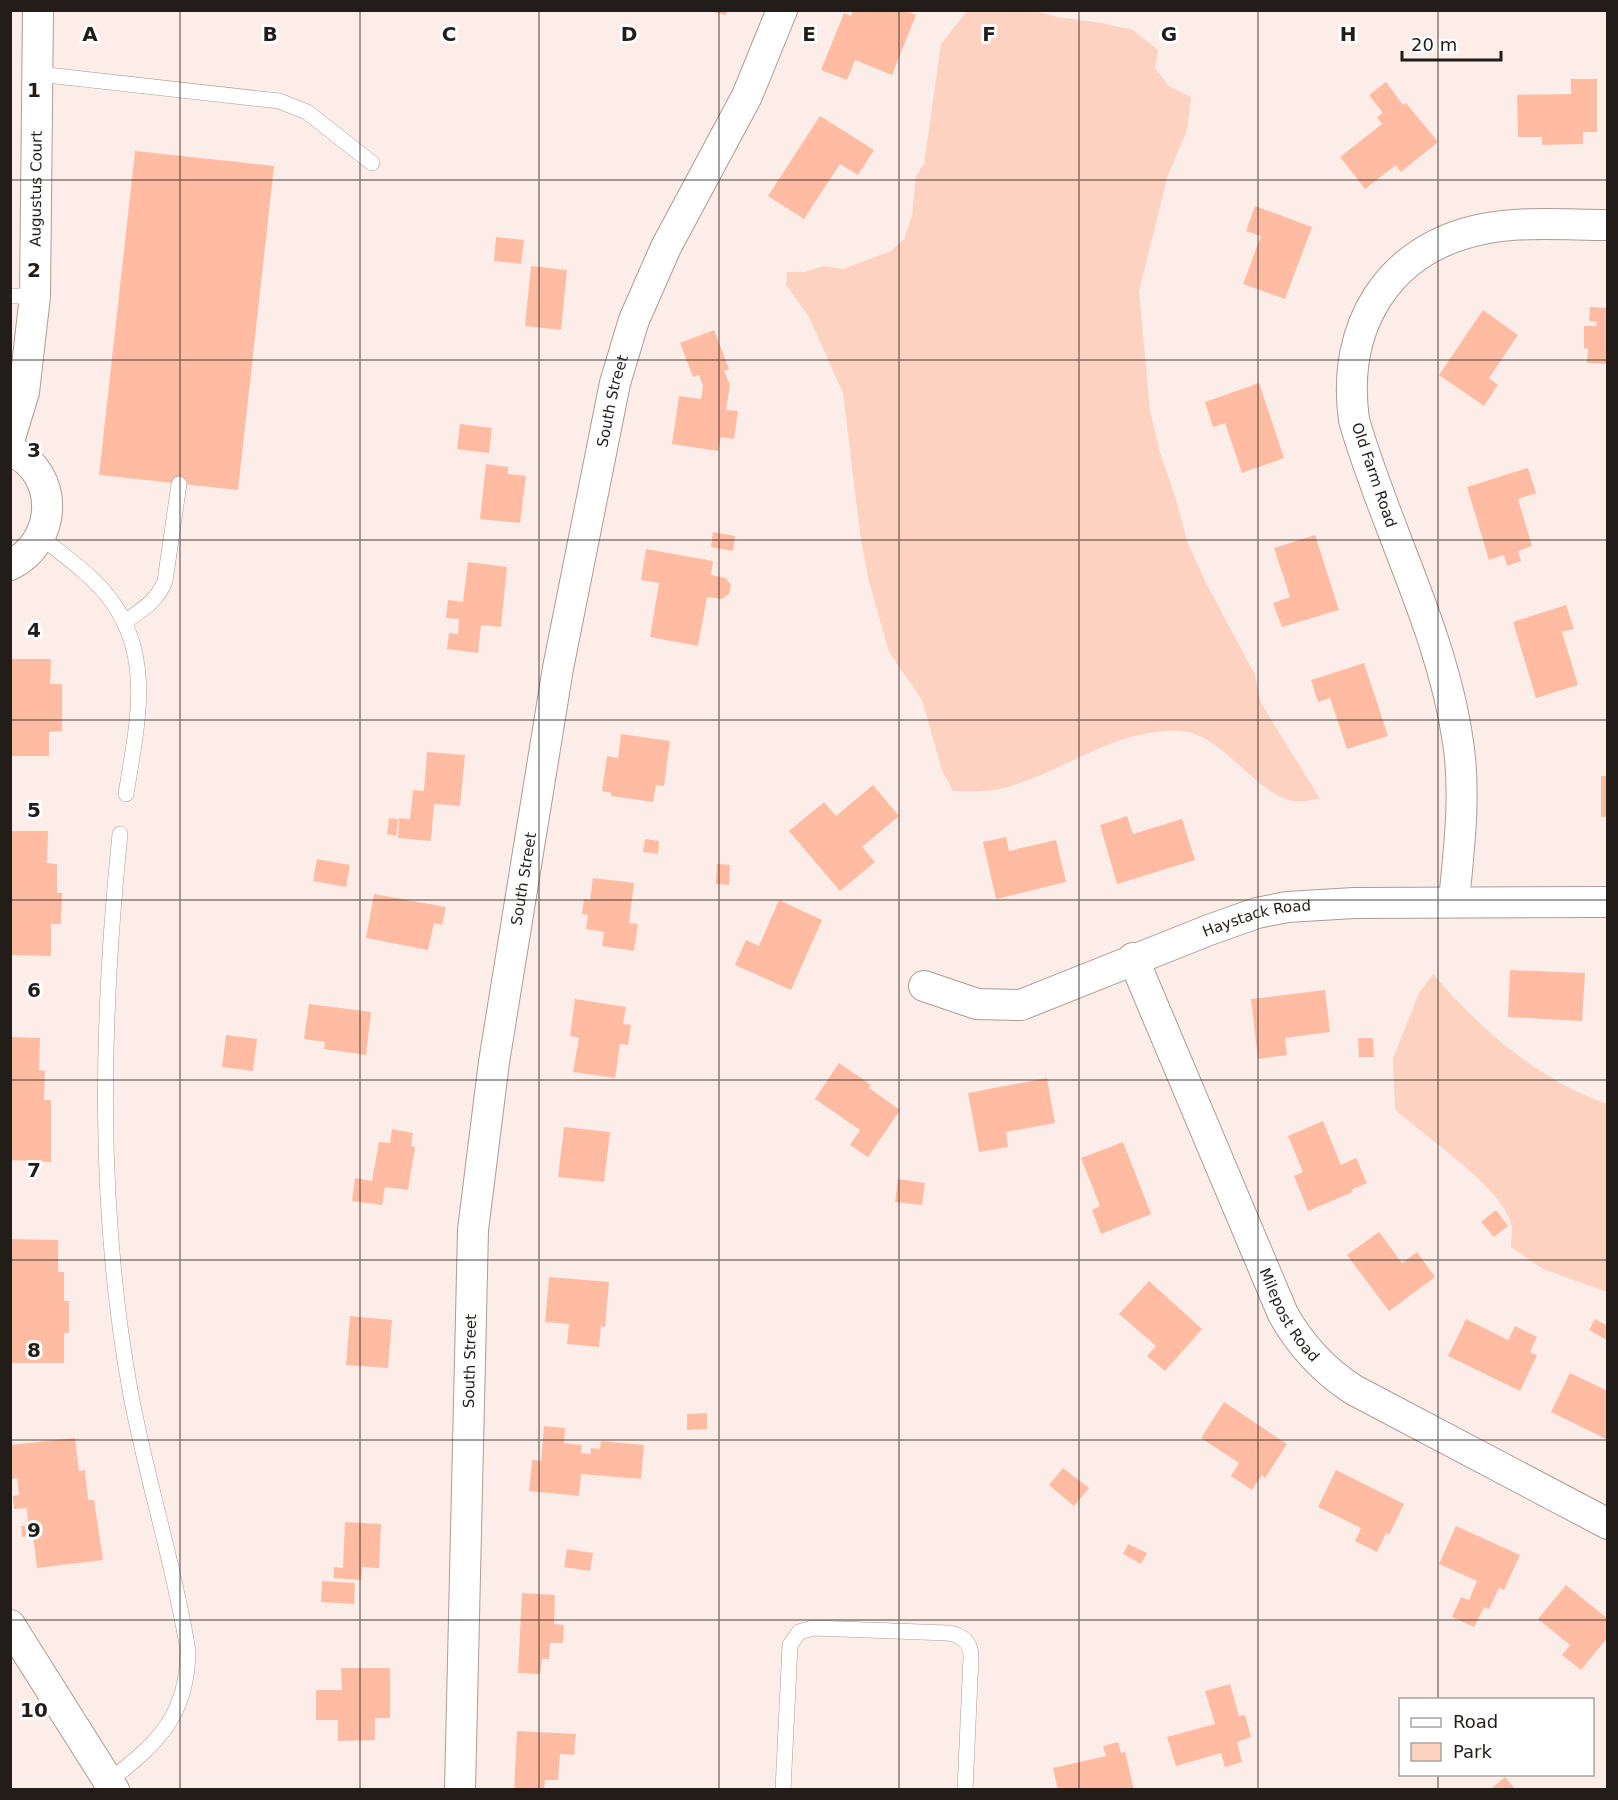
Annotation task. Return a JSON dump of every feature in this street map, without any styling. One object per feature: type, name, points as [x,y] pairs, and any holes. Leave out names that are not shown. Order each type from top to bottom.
[{"type":"street","name":"Augustus Court","points":[[10,438],[24,392],[23,296],[38,74],[38,10]]},
{"type":"street","name":"South Street","points":[[460,1790],[473,1230],[494,1062],[558,668],[606,426],[623,354],[634,320],[666,247],[747,96],[782,10]]},
{"type":"street","name":"Old Farm Road","points":[[1454,901],[1461,814],[1459,744],[1442,669],[1354,420],[1351,384],[1357,340],[1375,301],[1387,283],[1406,265],[1441,242],[1485,228],[1545,224],[1608,225]]},
{"type":"street","points":[[10,450],[33,466],[44,485],[48,506],[41,537],[29,554],[10,565]]},
{"type":"street","name":"Haystack Road","points":[[924,986],[977,1004],[1021,1005],[1034,1002],[1133,958],[1257,913],[1287,907],[1454,901],[1608,902]]},
{"type":"street","name":"Milepost Road","points":[[1133,958],[1283,1314],[1297,1338],[1311,1355],[1336,1378],[1372,1401],[1608,1524]]},
{"type":"street","points":[[10,1625],[111,1786]]},
{"type":"lane","points":[[38,74],[279,101],[307,112],[372,163]]},
{"type":"lane","points":[[126,621],[154,600],[165,581],[179,484]]},
{"type":"lane","points":[[41,537],[92,579],[126,621],[138,658],[140,677],[139,704],[126,794]]},
{"type":"lane","points":[[111,1786],[170,1725],[185,1690],[188,1651],[130,1390],[109,1226],[104,1060],[107,978],[120,834]]},
{"type":"lane","points":[[783,1790],[790,1645],[799,1632],[813,1628],[948,1633],[959,1635],[967,1642],[971,1657],[965,1790]]},
{"type":"green space","points":[[967,11],[1036,11],[1057,17],[1133,30],[1158,50],[1155,68],[1169,86],[1191,97],[1187,130],[1167,178],[1139,291],[1150,411],[1160,453],[1176,499],[1187,541],[1206,583],[1255,675],[1261,703],[1320,799],[1292,801],[1276,795],[1209,741],[1195,734],[1181,731],[1133,736],[1022,782],[999,789],[976,792],[953,791],[942,770],[922,700],[889,652],[868,578],[843,393],[809,317],[786,285],[787,272],[805,272],[823,266],[843,269],[891,251],[904,239],[912,215],[916,176],[924,164],[941,44]]},
{"type":"green space","points":[[1433,974],[1470,1014],[1512,1051],[1557,1081],[1607,1104],[1607,1292],[1543,1269],[1511,1247],[1511,1224],[1505,1209],[1493,1194],[1478,1178],[1395,1109],[1393,1058],[1419,993]]},
{"type":"building","points":[[705,10],[727,10],[726,15]]},
{"type":"building","points":[[853,10],[905,10],[916,15],[892,75],[855,60],[847,80],[821,70],[844,13],[851,16]]},
{"type":"building","points":[[1571,79],[1597,79],[1597,132],[1583,132],[1583,144],[1542,145],[1542,137],[1518,137],[1517,95],[1571,94]]},
{"type":"building","points":[[1386,82],[1403,105],[1406,103],[1438,142],[1401,172],[1396,165],[1365,189],[1340,157],[1382,124],[1377,117],[1383,113],[1369,95]]},
{"type":"building","points":[[820,116],[874,150],[858,175],[840,164],[804,219],[768,196]]},
{"type":"building","points":[[135,151],[274,166],[238,490],[99,475]]},
{"type":"building","points":[[1255,206],[1312,227],[1285,299],[1243,284],[1261,236],[1246,231]]},
{"type":"building","points":[[496,237],[524,240],[521,264],[494,261]]},
{"type":"building","points":[[531,266],[567,270],[561,330],[525,326]]},
{"type":"building","points":[[1590,307],[1608,308],[1608,364],[1587,363],[1588,349],[1584,348],[1584,326],[1596,326],[1597,322],[1589,321]]},
{"type":"building","points":[[1483,310],[1518,335],[1489,378],[1498,385],[1484,406],[1439,375]]},
{"type":"building","points":[[714,330],[729,369],[724,371],[730,385],[726,410],[738,411],[734,439],[721,437],[718,451],[672,444],[679,396],[701,399],[703,386],[699,375],[693,377],[680,343]]},
{"type":"building","points":[[1259,383],[1284,458],[1242,473],[1225,423],[1213,427],[1205,402]]},
{"type":"building","points":[[460,424],[492,428],[489,453],[457,449]]},
{"type":"building","points":[[486,464],[508,467],[508,474],[526,476],[520,523],[480,519]]},
{"type":"building","points":[[1528,468],[1536,493],[1518,499],[1532,546],[1518,551],[1521,561],[1507,566],[1504,555],[1489,560],[1467,487]]},
{"type":"building","points":[[713,532],[735,536],[733,551],[711,547]]},
{"type":"building","points":[[1315,535],[1339,610],[1282,627],[1273,603],[1290,597],[1274,548]]},
{"type":"building","points":[[646,549],[713,561],[711,575],[726,578],[731,585],[729,594],[722,599],[707,597],[698,646],[650,637],[659,583],[641,580]]},
{"type":"building","points":[[468,562],[507,567],[501,627],[481,625],[478,653],[447,649],[449,633],[458,634],[459,619],[446,618],[448,600],[463,602]]},
{"type":"building","points":[[1566,605],[1574,629],[1562,632],[1578,685],[1536,698],[1513,622]]},
{"type":"building","points":[[10,659],[51,659],[50,684],[62,684],[62,731],[49,732],[49,756],[10,756]]},
{"type":"building","points":[[1364,663],[1388,736],[1347,749],[1330,698],[1318,702],[1311,680]]},
{"type":"building","points":[[621,734],[670,741],[664,786],[656,785],[653,802],[611,796],[611,793],[602,791],[607,756],[618,758]]},
{"type":"building","points":[[427,752],[465,755],[460,806],[434,804],[431,841],[398,838],[399,818],[410,819],[413,790],[424,791]]},
{"type":"building","points":[[1601,776],[1608,776],[1608,817],[1601,817]]},
{"type":"building","points":[[873,785],[899,816],[862,847],[875,862],[840,891],[789,831],[824,802],[836,816]]},
{"type":"building","points":[[1127,816],[1133,834],[1182,819],[1195,860],[1117,884],[1100,825]]},
{"type":"building","points":[[389,818],[398,819],[396,836],[387,834]]},
{"type":"building","points":[[10,831],[48,831],[47,863],[57,864],[57,893],[62,893],[61,924],[51,924],[51,956],[10,955]]},
{"type":"building","points":[[1006,837],[1009,851],[1056,840],[1066,882],[996,899],[983,842]]},
{"type":"building","points":[[645,839],[659,841],[658,854],[643,852]]},
{"type":"building","points":[[317,859],[350,865],[346,887],[313,881]]},
{"type":"building","points":[[717,864],[730,865],[729,885],[716,884]]},
{"type":"building","points":[[593,878],[634,883],[629,923],[638,924],[634,951],[602,946],[604,932],[586,929],[588,915],[582,914],[584,899],[590,900]]},
{"type":"building","points":[[374,894],[446,907],[442,925],[434,923],[428,950],[366,938]]},
{"type":"building","points":[[779,900],[822,920],[791,990],[735,965],[746,940],[759,946]]},
{"type":"building","points":[[1510,970],[1585,973],[1582,1021],[1508,1017]]},
{"type":"building","points":[[1325,990],[1330,1032],[1285,1038],[1287,1055],[1258,1059],[1251,999]]},
{"type":"building","points":[[575,999],[626,1007],[623,1024],[631,1025],[628,1045],[620,1044],[615,1078],[573,1072],[579,1038],[570,1036]]},
{"type":"building","points":[[309,1004],[371,1012],[366,1055],[324,1049],[325,1042],[304,1039]]},
{"type":"building","points":[[226,1035],[257,1039],[253,1071],[222,1067]]},
{"type":"building","points":[[10,1037],[40,1038],[39,1070],[45,1071],[44,1100],[51,1100],[51,1162],[10,1160]]},
{"type":"building","points":[[1358,1038],[1373,1038],[1374,1057],[1359,1057]]},
{"type":"building","points":[[839,1063],[871,1085],[869,1088],[900,1110],[868,1157],[850,1145],[860,1130],[815,1099]]},
{"type":"building","points":[[1047,1078],[1055,1123],[1006,1132],[1008,1147],[979,1152],[968,1093]]},
{"type":"building","points":[[1323,1121],[1341,1165],[1356,1158],[1367,1183],[1351,1190],[1353,1192],[1308,1211],[1294,1176],[1303,1172],[1288,1136]]},
{"type":"building","points":[[564,1127],[610,1132],[604,1182],[558,1177]]},
{"type":"building","points":[[392,1129],[413,1133],[411,1146],[415,1147],[408,1190],[385,1187],[382,1205],[352,1201],[355,1178],[372,1181],[379,1142],[390,1143]]},
{"type":"building","points":[[1123,1142],[1151,1214],[1101,1234],[1092,1210],[1100,1206],[1081,1158]]},
{"type":"building","points":[[898,1179],[925,1183],[922,1205],[895,1202]]},
{"type":"building","points":[[1496,1210],[1508,1226],[1494,1237],[1481,1222]]},
{"type":"building","points":[[1379,1232],[1402,1263],[1417,1252],[1435,1277],[1389,1311],[1347,1255]]},
{"type":"building","points":[[10,1239],[58,1240],[58,1272],[64,1272],[64,1301],[69,1301],[69,1333],[64,1333],[64,1363],[10,1363]]},
{"type":"building","points":[[549,1277],[609,1282],[605,1327],[601,1326],[599,1347],[567,1344],[569,1324],[545,1322]]},
{"type":"building","points":[[1149,1281],[1202,1329],[1165,1371],[1147,1356],[1156,1346],[1119,1314]]},
{"type":"building","points":[[350,1316],[392,1320],[388,1368],[346,1365]]},
{"type":"building","points":[[1466,1319],[1508,1340],[1515,1326],[1537,1337],[1530,1352],[1537,1355],[1520,1391],[1448,1356]]},
{"type":"building","points":[[1595,1319],[1608,1326],[1607,1340],[1589,1330]]},
{"type":"building","points":[[1570,1373],[1608,1391],[1608,1440],[1551,1412]]},
{"type":"building","points":[[1224,1402],[1287,1444],[1265,1478],[1262,1475],[1252,1490],[1231,1476],[1239,1463],[1201,1438]]},
{"type":"building","points":[[707,1413],[707,1429],[687,1430],[687,1414]]},
{"type":"building","points":[[544,1426],[565,1428],[564,1443],[582,1445],[581,1453],[591,1454],[591,1448],[600,1449],[601,1441],[644,1445],[641,1479],[581,1474],[579,1496],[529,1491],[532,1460],[541,1461]]},
{"type":"building","points":[[75,1438],[79,1471],[85,1470],[88,1500],[94,1500],[103,1560],[37,1568],[33,1536],[22,1537],[21,1526],[28,1525],[27,1508],[14,1509],[13,1496],[19,1495],[17,1478],[12,1479],[10,1445]]},
{"type":"building","points":[[1063,1468],[1089,1488],[1074,1506],[1049,1485]]},
{"type":"building","points":[[1336,1470],[1404,1504],[1389,1535],[1386,1533],[1377,1552],[1355,1541],[1361,1528],[1318,1507]]},
{"type":"building","points":[[345,1522],[381,1524],[379,1568],[362,1567],[361,1580],[334,1578],[334,1567],[343,1568]]},
{"type":"building","points":[[1456,1526],[1520,1555],[1504,1590],[1499,1588],[1489,1609],[1484,1607],[1474,1627],[1452,1617],[1461,1597],[1469,1600],[1477,1581],[1439,1564]]},
{"type":"building","points":[[1128,1544],[1147,1553],[1141,1564],[1123,1554]]},
{"type":"building","points":[[567,1549],[593,1553],[590,1571],[564,1567]]},
{"type":"building","points":[[322,1581],[355,1583],[354,1604],[321,1602]]},
{"type":"building","points":[[1566,1585],[1608,1619],[1608,1637],[1581,1670],[1562,1655],[1570,1645],[1538,1619]]},
{"type":"building","points":[[522,1593],[555,1595],[554,1624],[564,1625],[563,1643],[550,1643],[549,1659],[542,1659],[540,1674],[518,1673]]},
{"type":"building","points":[[341,1668],[390,1668],[390,1718],[375,1718],[375,1740],[338,1741],[338,1720],[316,1720],[316,1690],[342,1690]]},
{"type":"building","points":[[1230,1684],[1239,1716],[1245,1715],[1251,1737],[1237,1742],[1242,1762],[1225,1767],[1221,1753],[1176,1766],[1167,1737],[1215,1724],[1205,1691]]},
{"type":"building","points":[[517,1731],[576,1734],[574,1755],[560,1754],[558,1780],[545,1780],[544,1790],[514,1790]]},
{"type":"building","points":[[1118,1742],[1121,1753],[1125,1752],[1134,1790],[1058,1790],[1053,1768],[1106,1756],[1103,1746]]},
{"type":"building","points":[[1505,1777],[1516,1790],[1490,1790]]}]
